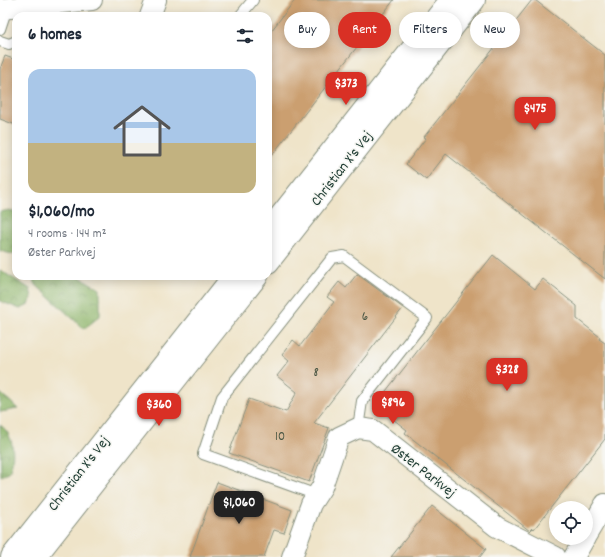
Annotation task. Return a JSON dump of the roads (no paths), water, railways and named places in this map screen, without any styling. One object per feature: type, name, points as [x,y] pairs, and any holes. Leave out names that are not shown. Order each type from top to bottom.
[{"type":"main road","name":"Christian X's Vej","points":[[272,227],[467,1]]},
{"type":"main road","name":"Christian X's Vej","points":[[272,257],[467,1]]},
{"type":"main road","name":"Christian X's Vej","points":[[12,557],[231,280]]},
{"type":"main road","name":"Christian X's Vej","points":[[35,557],[254,280]]},
{"type":"street","points":[[4,9],[92,0]]},
{"type":"street","points":[[152,12],[156,0]]},
{"type":"street","points":[[292,557],[311,504],[322,487],[339,437],[358,428]]},
{"type":"street","name":"Øster Parkvej","points":[[358,428],[373,430],[497,527],[556,557]]},
{"type":"street","points":[[593,525],[605,504]]},
{"type":"street","points":[[574,557],[581,545]]},
{"type":"lane","points":[[243,12],[253,0]]},
{"type":"lane","points":[[0,29],[4,9]]},
{"type":"lane","points":[[0,41],[9,44],[12,43]]},
{"type":"lane","points":[[317,495],[204,454],[222,397],[332,258],[344,256],[427,318],[362,402],[358,428]]}]
